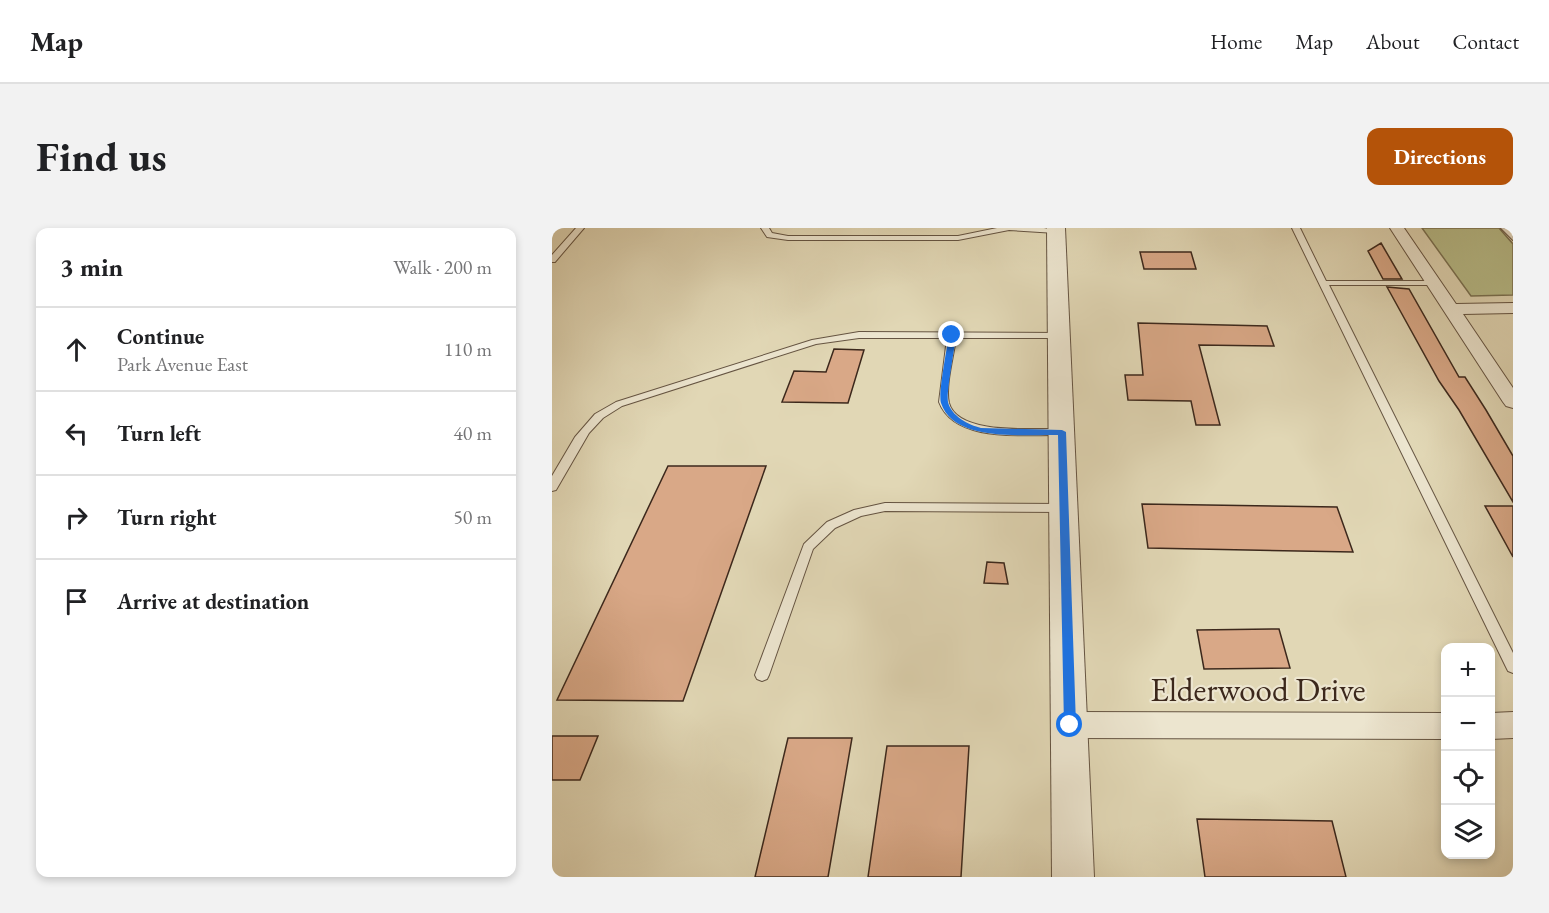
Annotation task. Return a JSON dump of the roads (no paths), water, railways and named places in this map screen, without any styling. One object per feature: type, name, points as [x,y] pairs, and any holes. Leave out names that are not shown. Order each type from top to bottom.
[{"type":"street","points":[[1397,228],[1513,402]]},
{"type":"street","points":[[1056,229],[1073,877]]},
{"type":"street","points":[[1451,309],[1513,308]]},
{"type":"street","name":"Elderwood Drive","points":[[1070,725],[1441,726]]},
{"type":"street","points":[[1495,726],[1513,725]]},
{"type":"lane","points":[[552,260],[580,228]]},
{"type":"lane","points":[[765,228],[770,235],[788,238],[958,238],[973,231],[1009,228],[1056,229]]},
{"type":"lane","points":[[1296,228],[1513,667]]},
{"type":"lane","points":[[1505,228],[1513,238]]},
{"type":"lane","points":[[1322,283],[1434,283]]},
{"type":"lane","points":[[552,487],[563,464],[593,421],[620,404],[815,342],[859,335],[1059,335]]},
{"type":"lane","points":[[952,335],[944,402],[953,416],[969,427],[981,430],[1062,432]]},
{"type":"lane","points":[[762,675],[808,547],[831,525],[858,513],[885,507],[1064,508]]}]
